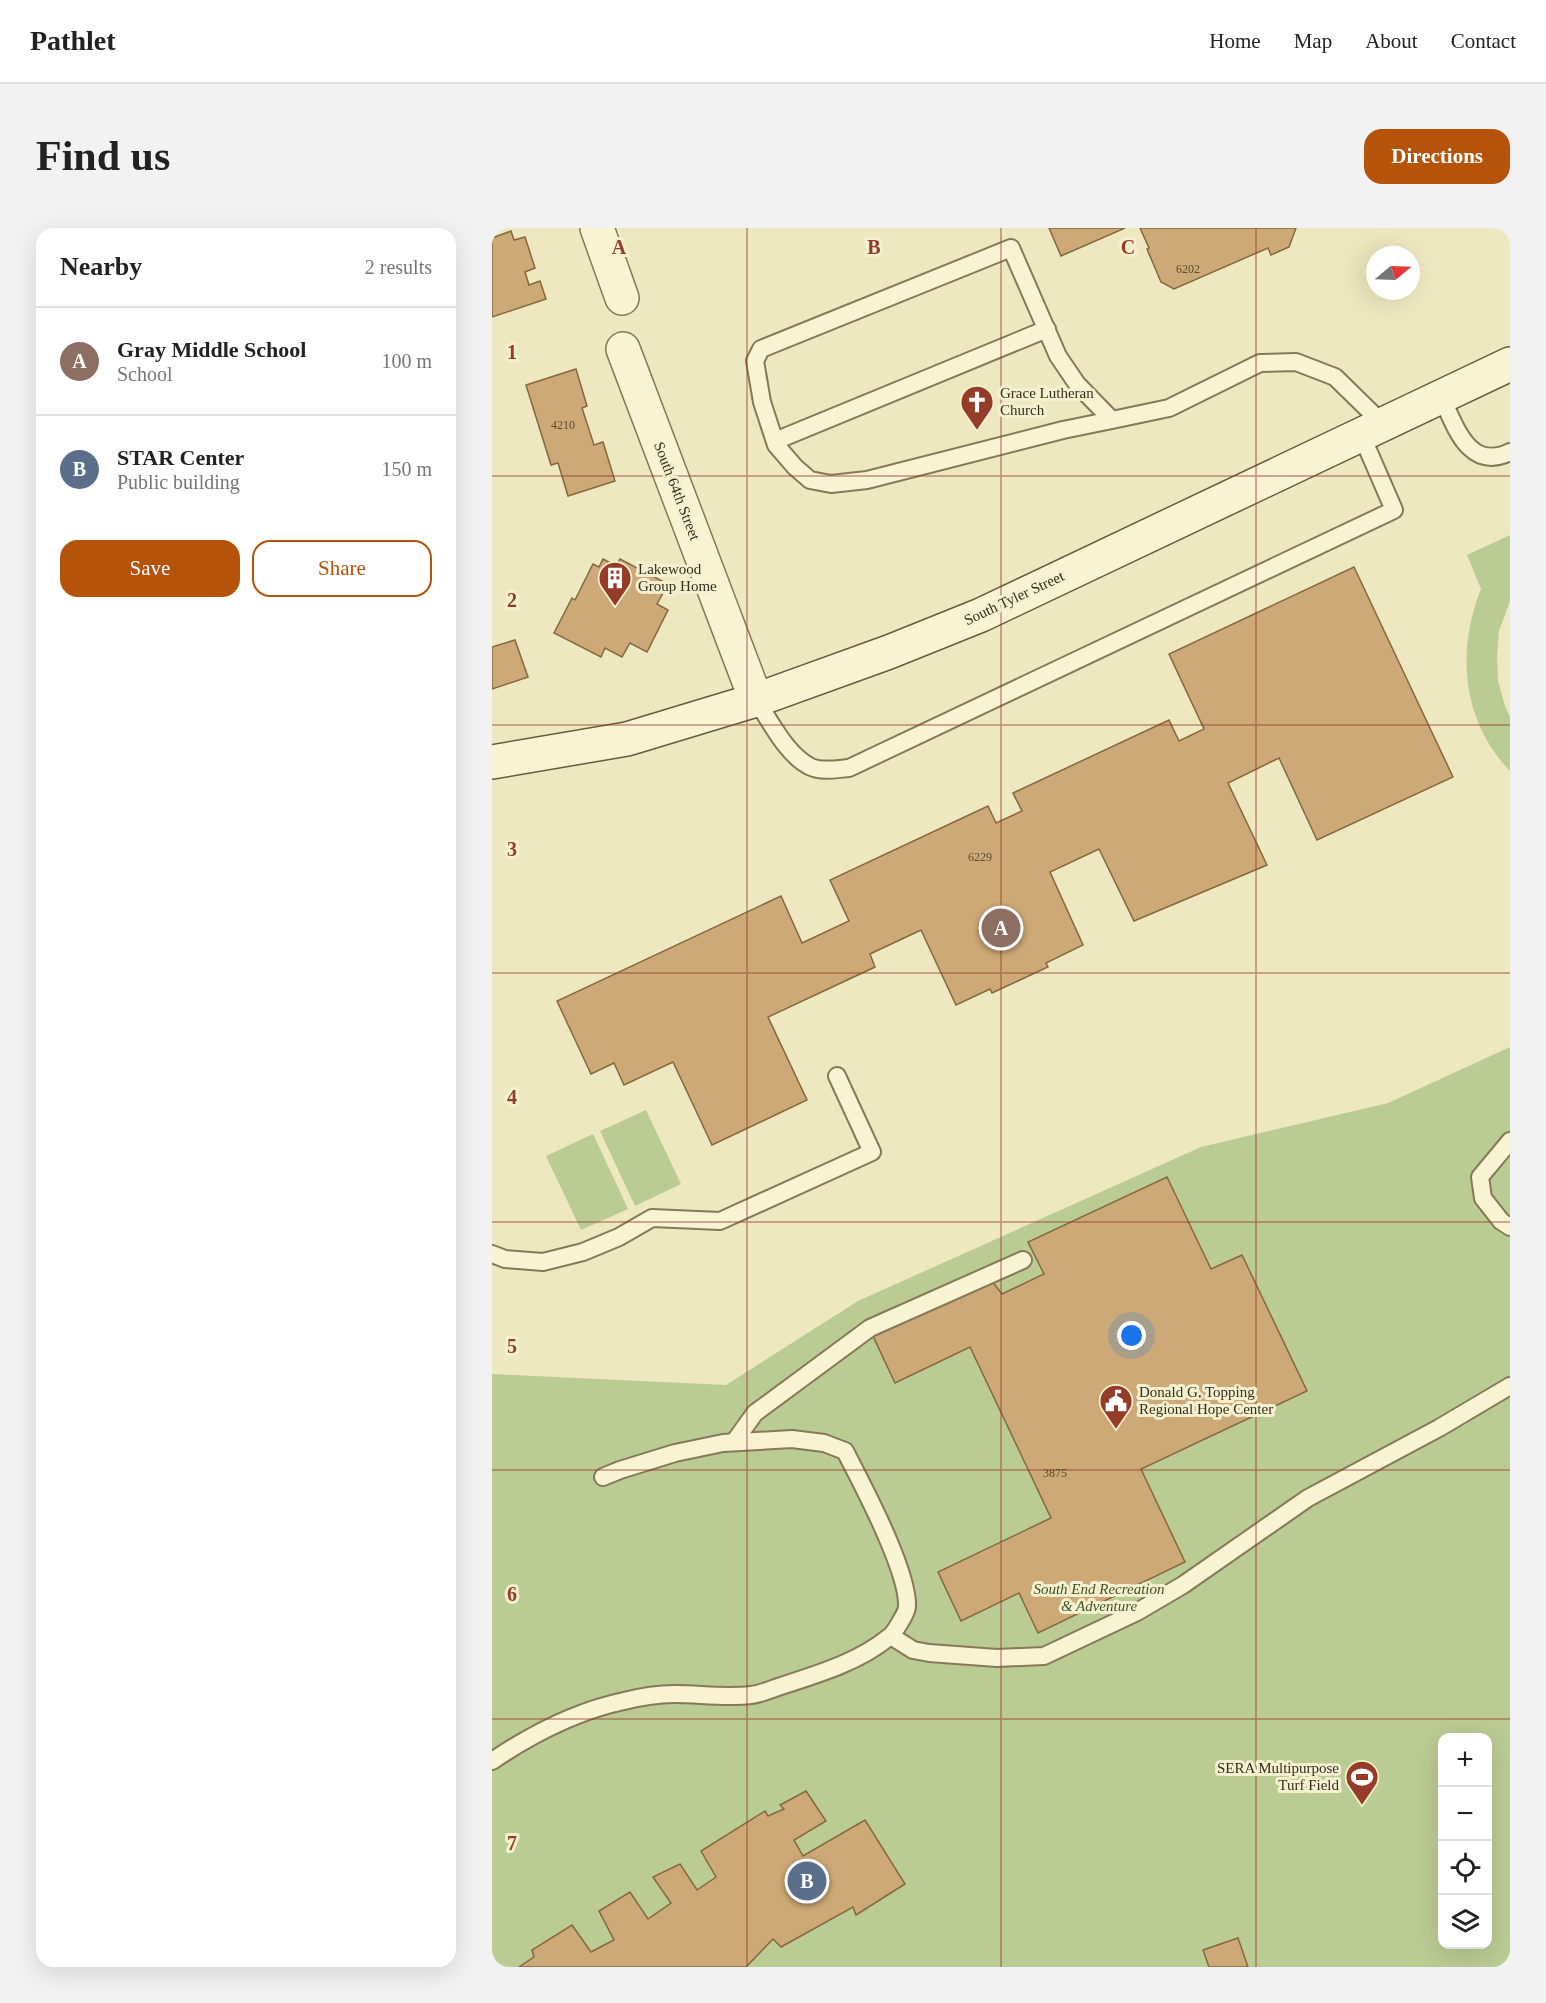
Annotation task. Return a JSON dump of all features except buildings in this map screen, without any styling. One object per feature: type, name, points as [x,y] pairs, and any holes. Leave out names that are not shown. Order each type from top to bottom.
[{"type":"street","points":[[597,228],[622,298]]},
{"type":"street","name":"South 64th Street","points":[[622,349],[756,700]]},
{"type":"street","name":"South Tyler Street","points":[[492,762],[627,739],[756,700],[889,652],[981,615],[1510,364]]},
{"type":"lane","points":[[756,700],[793,754],[812,768],[830,770],[849,768],[1394,510],[1372,429],[1335,377],[1296,362],[1260,363],[1169,408],[1112,420],[1063,430],[867,480],[831,484],[810,480],[776,445],[762,402],[755,362],[761,349],[1011,249],[1058,356],[1077,384],[1112,420]]},
{"type":"lane","points":[[774,441],[1047,329]]},
{"type":"lane","points":[[1441,396],[1468,448],[1478,454],[1494,457],[1510,452]]},
{"type":"lane","points":[[492,1254],[505,1259],[543,1262],[583,1252],[619,1237],[652,1218],[720,1221],[872,1152],[837,1076]]},
{"type":"lane","points":[[1510,1141],[1480,1178],[1483,1198],[1501,1221],[1510,1227]]},
{"type":"lane","points":[[734,1442],[755,1413],[870,1328],[1023,1260]]},
{"type":"lane","points":[[891,1636],[912,1650],[929,1653],[997,1658],[1044,1656],[1137,1612],[1183,1585],[1308,1498],[1439,1428],[1510,1386]]},
{"type":"lane","points":[[492,1761],[540,1731],[580,1714],[622,1701],[653,1695],[753,1695],[813,1676],[859,1656],[891,1636],[908,1608],[904,1582],[888,1542],[845,1451],[824,1443],[792,1440],[723,1443],[675,1453],[603,1477]]},
{"type":"green space","points":[[1510,535],[1510,601],[1499,631],[1497,656],[1498,681],[1510,717],[1510,771],[1494,751],[1482,730],[1473,708],[1468,684],[1468,637],[1481,589],[1467,555]]},
{"type":"green space","name":"South End Recreation & Adventure","points":[[1510,1047],[1510,1967],[492,1967],[492,1374],[726,1385],[858,1301],[1201,1147],[1388,1103]]},
{"type":"green space","points":[[646,1110],[681,1184],[635,1206],[600,1131]]},
{"type":"green space","points":[[593,1134],[628,1209],[581,1230],[546,1156]]},
{"type":"place","name":"Grace Lutheran Church","points":[[977,431]]},
{"type":"place","name":"Lakewood Group Home","points":[[615,607]]},
{"type":"place","name":"Gray Middle School","points":[[1001,928]]},
{"type":"place","name":"Donald G. Topping Regional Hope Center","points":[[1116,1430]]},
{"type":"place","name":"SERA Multipurpose Turf Field","points":[[1362,1806]]},
{"type":"place","name":"STAR Center","points":[[807,1881]]}]
